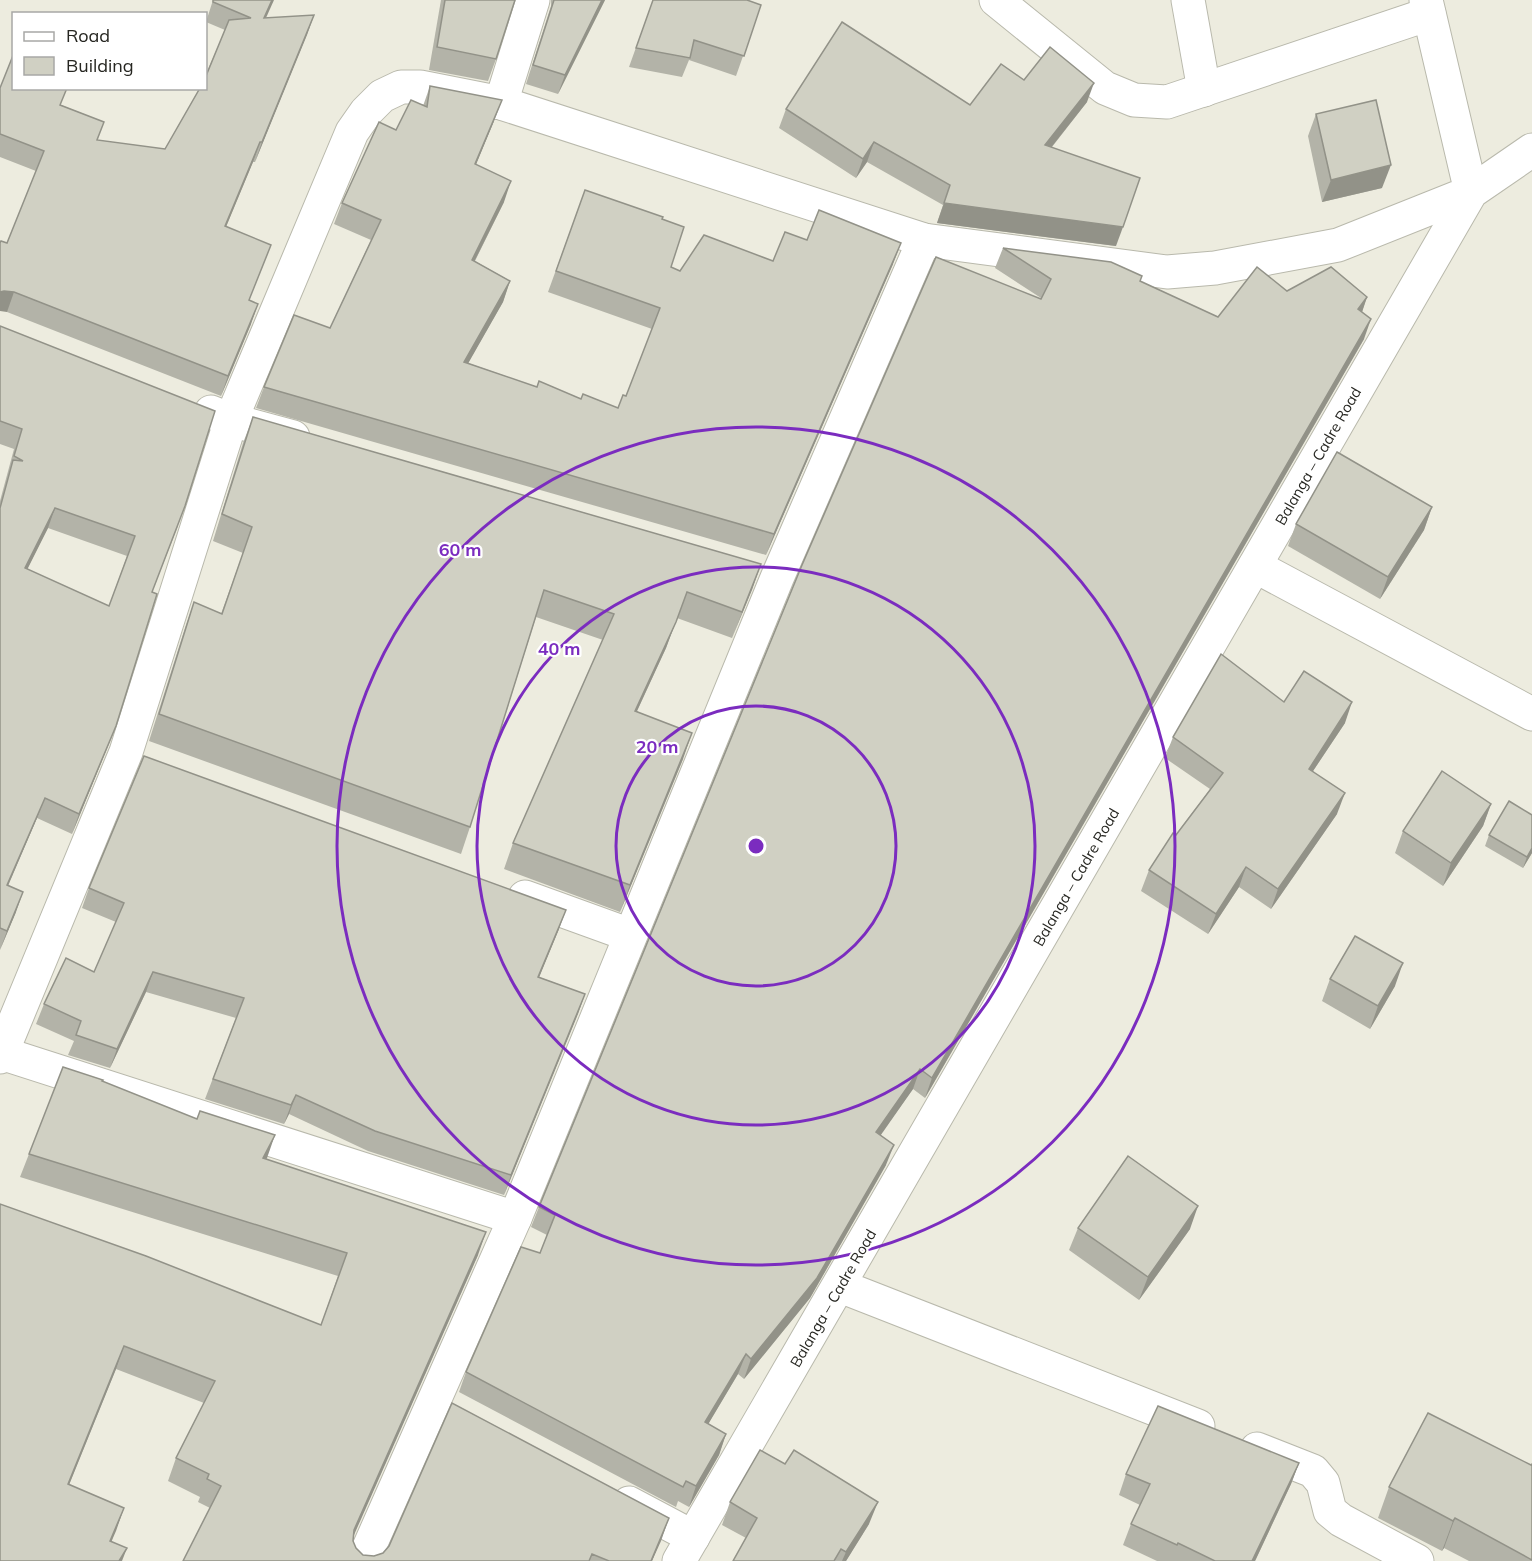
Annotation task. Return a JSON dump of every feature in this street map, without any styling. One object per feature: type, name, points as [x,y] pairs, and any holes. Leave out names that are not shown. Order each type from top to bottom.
[{"type":"street","points":[[501,103],[533,0]]},
{"type":"street","points":[[996,0],[1105,88],[1134,100],[1167,102],[1427,7],[1471,192]]},
{"type":"street","points":[[1188,0],[1204,90]]},
{"type":"street","points":[[515,1218],[1,1055],[126,752],[231,420],[352,132],[366,112],[382,96],[401,87],[420,87],[501,103],[924,240],[1167,272],[1215,268],[1338,245],[1471,192],[1532,150]]},
{"type":"street","name":"Balanga – Cadre Road","points":[[686,1549],[1471,192]]},
{"type":"street","points":[[363,1561],[515,1218],[777,578],[924,240]]},
{"type":"street","points":[[187,402],[231,420],[322,446]]},
{"type":"street","points":[[1255,566],[1532,714]]},
{"type":"street","points":[[743,568],[777,578]]},
{"type":"street","points":[[126,752],[159,764]]},
{"type":"street","points":[[496,886],[630,935]]},
{"type":"street","points":[[840,1286],[1312,1471],[1323,1483],[1330,1511],[1341,1520],[1417,1561]]},
{"type":"street","points":[[434,1400],[465,1416]]},
{"type":"street","points":[[600,1488],[686,1549]]},
{"type":"building","points":[[213,0],[272,0],[264,18],[314,15],[225,226],[271,245],[249,300],[258,304],[228,376],[14,292],[0,292],[0,243],[1,241],[7,243],[44,151],[0,134],[0,88],[12,58],[12,90],[66,90],[60,105],[104,122],[97,140],[165,149],[199,90],[207,90],[207,74],[229,20],[251,18],[213,2]]},
{"type":"building","points":[[445,0],[515,0],[496,59],[437,47]]},
{"type":"building","points":[[554,0],[602,0],[565,75],[533,65]]},
{"type":"building","points":[[653,0],[747,0],[761,5],[744,56],[694,40],[690,58],[636,48]]},
{"type":"building","points":[[842,22],[970,105],[1001,64],[1024,80],[1050,47],[1094,83],[1045,145],[1140,178],[1123,227],[944,203],[950,185],[874,142],[863,159],[786,109]]},
{"type":"building","points":[[430,86],[502,100],[475,164],[511,181],[472,260],[510,281],[464,362],[537,387],[539,381],[581,399],[583,394],[618,408],[623,395],[626,396],[660,308],[556,271],[585,190],[663,217],[662,219],[684,227],[671,267],[680,271],[704,235],[773,261],[785,232],[807,240],[819,210],[901,243],[774,534],[264,387],[294,315],[330,328],[381,220],[342,203],[379,122],[396,130],[411,100],[427,107]]},
{"type":"building","points":[[1376,100],[1391,165],[1331,180],[1316,114]]},
{"type":"building","points":[[1003,248],[1111,262],[1142,276],[1140,281],[1218,317],[1257,267],[1287,291],[1331,267],[1367,297],[1358,309],[1371,319],[932,1078],[920,1069],[876,1132],[894,1145],[817,1278],[751,1359],[746,1354],[705,1422],[726,1434],[696,1486],[686,1481],[683,1487],[466,1372],[521,1247],[540,1253],[555,1215],[539,1207],[802,565],[936,257],[1041,299],[1051,279]]},
{"type":"building","points":[[0,326],[215,411],[185,506],[152,592],[157,594],[116,726],[79,814],[45,798],[7,885],[23,892],[7,931],[0,928],[0,508],[13,460],[23,461],[14,456],[22,429],[0,421]],"holes":[[[55,508],[135,536],[109,606],[25,568]]]},
{"type":"building","points":[[253,417],[761,564],[742,612],[687,592],[676,622],[635,711],[692,733],[630,885],[513,843],[614,614],[544,590],[470,827],[159,714],[194,602],[222,614],[252,527],[222,514]]},
{"type":"building","points":[[1337,452],[1432,507],[1388,577],[1296,524]]},
{"type":"building","points":[[1221,654],[1284,702],[1304,671],[1352,702],[1309,769],[1345,793],[1278,889],[1246,867],[1216,914],[1149,870],[1173,833],[1176,835],[1223,773],[1173,737]]},
{"type":"building","points":[[144,756],[566,910],[538,977],[585,994],[511,1175],[375,1131],[296,1095],[291,1105],[213,1079],[244,998],[153,972],[117,1049],[76,1035],[81,1021],[44,1004],[66,958],[94,972],[124,903],[89,888]]},
{"type":"building","points":[[1442,771],[1491,804],[1451,863],[1403,831]]},
{"type":"building","points":[[1509,801],[1532,815],[1532,848],[1527,857],[1489,835]]},
{"type":"building","points":[[1355,936],[1403,963],[1378,1006],[1330,979]]},
{"type":"building","points":[[63,1067],[103,1080],[197,1119],[200,1111],[275,1135],[263,1158],[486,1232],[354,1530],[353,1541],[363,1555],[374,1556],[383,1553],[389,1546],[452,1403],[669,1518],[651,1561],[609,1561],[592,1554],[589,1561],[183,1561],[221,1486],[207,1479],[209,1474],[176,1458],[215,1381],[124,1346],[68,1484],[124,1508],[110,1541],[127,1548],[119,1561],[0,1561],[0,1204],[146,1256],[321,1325],[347,1253],[29,1154]]},
{"type":"building","points":[[1128,1156],[1198,1206],[1148,1277],[1078,1228]]},
{"type":"building","points":[[1158,1406],[1299,1463],[1252,1561],[1215,1561],[1131,1524],[1150,1484],[1126,1474]]},
{"type":"building","points":[[1428,1413],[1532,1464],[1532,1560],[1455,1518],[1453,1521],[1389,1487]]},
{"type":"building","points":[[760,1450],[785,1464],[794,1450],[878,1502],[846,1552],[841,1549],[834,1561],[733,1561],[757,1518],[730,1502]]}]
